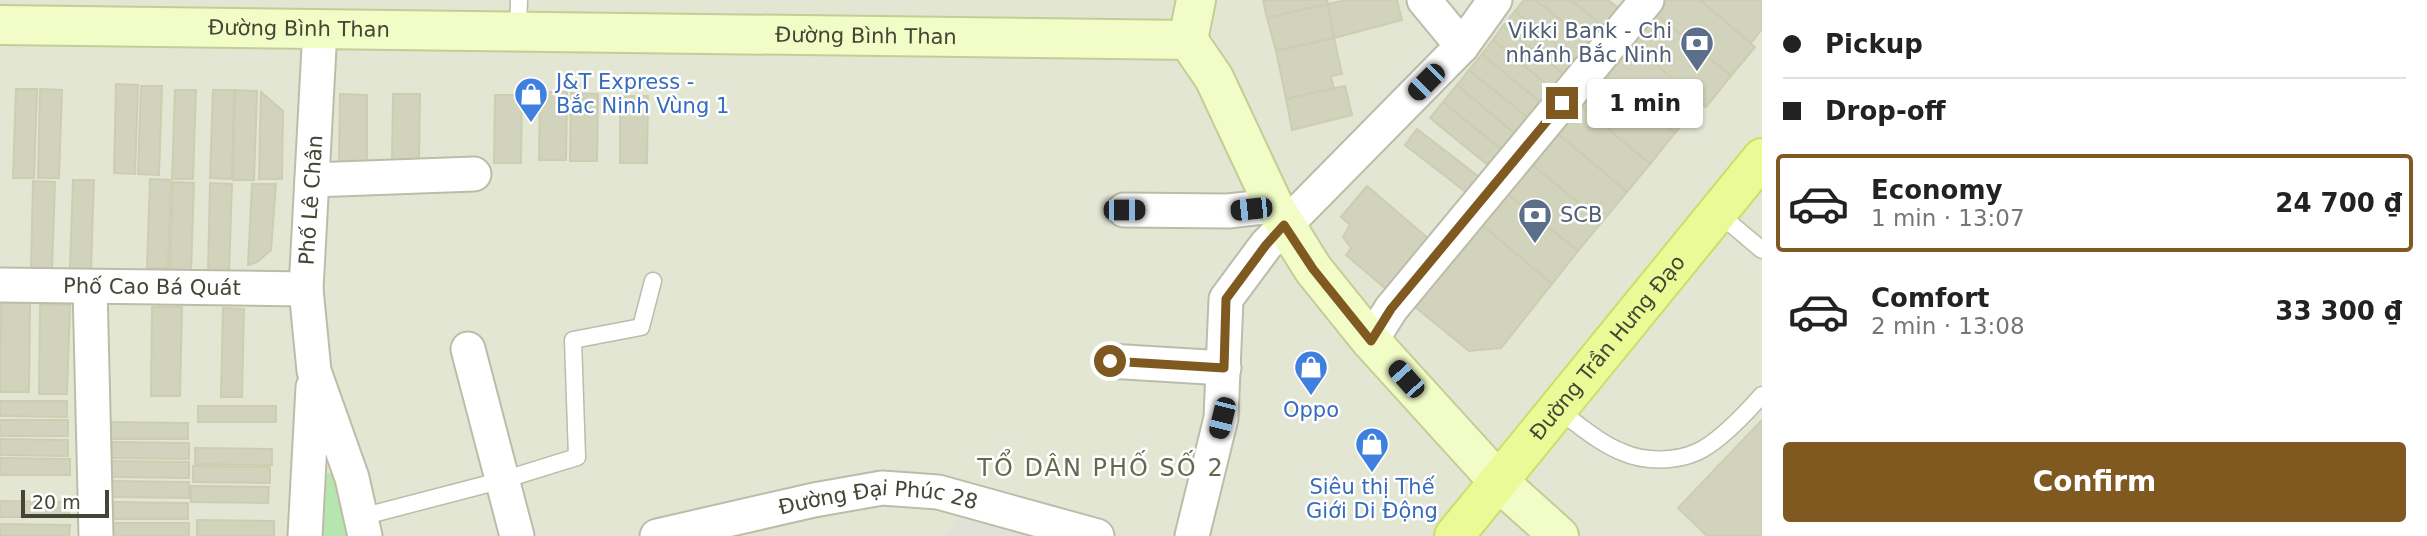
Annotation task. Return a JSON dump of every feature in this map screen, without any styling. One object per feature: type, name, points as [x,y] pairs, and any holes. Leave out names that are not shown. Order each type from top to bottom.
[{"type":"main road","name":"Đường Trần Hưng Đạo","points":[[1454,536],[1762,158]]},
{"type":"street","points":[[1196,0],[1188,40],[1214,78],[1279,216],[1313,269],[1371,341],[1499,482],[1559,536]]},
{"type":"street","points":[[1424,0],[1462,46]]},
{"type":"street","points":[[1192,536],[1222,418],[1226,299],[1266,245],[1279,216],[1462,46],[1495,0]]},
{"type":"street","points":[[1371,341],[1391,309],[1647,0]]},
{"type":"street","name":"Đường Bình Than","points":[[0,25],[320,29],[519,16],[1188,40]]},
{"type":"street","name":"Phố Lê Chân","points":[[306,536],[314,371],[306,289],[320,29]]},
{"type":"street","points":[[312,180],[474,174]]},
{"type":"street","points":[[1124,210],[1228,211],[1279,216]]},
{"type":"street","name":"Phố Cao Bá Quát","points":[[0,285],[306,289]]},
{"type":"street","points":[[90,287],[96,536]]},
{"type":"street","points":[[468,349],[517,536]]},
{"type":"street","points":[[1110,361],[1224,368]]},
{"type":"street","name":"Phố Lê Chân","points":[[314,371],[352,478],[363,526]]},
{"type":"street","name":"Đường Đại Phúc 28","points":[[657,536],[814,500],[882,488],[937,492],[1097,536]]},
{"type":"lane","points":[[1718,213],[1762,250]]},
{"type":"lane","points":[[363,526],[577,457],[573,340],[641,327],[653,281]]},
{"type":"lane","points":[[1558,410],[1622,452],[1644,459],[1668,459],[1697,452],[1737,423],[1762,395]]},
{"type":"shaded area","points":[[0,0],[1762,0],[1762,536],[0,536]]},
{"type":"shaded area","points":[[960,515],[1030,536],[946,536]]},
{"type":"green space","points":[[336,471],[350,536],[320,536],[319,476]]},
{"type":"building","points":[[1263,0],[1327,0],[1328,4],[1267,18]]},
{"type":"building","points":[[1346,0],[1397,0],[1402,20],[1334,38],[1328,4]]},
{"type":"building","points":[[1524,0],[1536,0],[1594,47],[1580,64],[1515,11]]},
{"type":"building","points":[[1536,0],[1571,0],[1608,30],[1594,47]]},
{"type":"building","points":[[1571,0],[1608,0],[1622,11],[1608,30]]},
{"type":"building","points":[[1659,0],[1700,0],[1755,47],[1731,76],[1651,10]]},
{"type":"building","points":[[1700,0],[1760,0],[1762,29],[1751,43]]},
{"type":"building","points":[[1328,4],[1334,38],[1276,51],[1267,18]]},
{"type":"building","points":[[1651,10],[1731,76],[1706,107],[1626,40]]},
{"type":"building","points":[[1515,11],[1580,64],[1569,78],[1503,26]]},
{"type":"building","points":[[1503,26],[1569,78],[1557,93],[1493,40]]},
{"type":"building","points":[[1334,38],[1342,74],[1331,76],[1334,89],[1286,99],[1276,51]]},
{"type":"building","points":[[1493,40],[1557,93],[1546,107],[1482,54]]},
{"type":"building","points":[[1626,40],[1701,102],[1675,133],[1600,70]]},
{"type":"building","points":[[1482,54],[1546,107],[1533,122],[1469,70]]},
{"type":"building","points":[[1469,70],[1533,122],[1520,138],[1457,85]]},
{"type":"building","points":[[1600,70],[1675,133],[1650,164],[1574,101]]},
{"type":"building","points":[[116,84],[138,85],[135,174],[114,173]]},
{"type":"building","points":[[1457,85],[1520,138],[1507,154],[1443,102]]},
{"type":"building","points":[[141,86],[162,86],[159,175],[138,174]]},
{"type":"building","points":[[1345,86],[1352,115],[1292,130],[1286,99]]},
{"type":"building","points":[[16,89],[37,89],[34,178],[13,178]]},
{"type":"building","points":[[40,89],[62,90],[59,178],[38,178]]},
{"type":"building","points":[[175,90],[196,90],[193,179],[172,179]]},
{"type":"building","points":[[213,90],[234,90],[232,179],[210,178]]},
{"type":"building","points":[[235,90],[257,91],[254,180],[233,180]]},
{"type":"building","points":[[261,92],[283,111],[282,179],[259,179]]},
{"type":"building","points":[[540,92],[567,92],[566,160],[539,160]]},
{"type":"building","points":[[571,93],[598,94],[597,161],[570,161]]},
{"type":"building","points":[[340,94],[367,95],[367,162],[339,162]]},
{"type":"building","points":[[393,94],[420,94],[419,162],[392,162]]},
{"type":"building","points":[[495,95],[522,95],[521,163],[494,163]]},
{"type":"building","points":[[620,96],[648,96],[647,163],[620,163]]},
{"type":"building","points":[[1574,101],[1650,164],[1627,192],[1552,129]]},
{"type":"building","points":[[1443,102],[1507,154],[1494,170],[1430,118]]},
{"type":"building","points":[[1417,129],[1483,180],[1471,196],[1405,145]]},
{"type":"building","points":[[1552,129],[1627,192],[1602,222],[1526,160]]},
{"type":"building","points":[[1526,160],[1602,222],[1578,251],[1501,189]]},
{"type":"building","points":[[150,179],[171,180],[168,268],[147,268]]},
{"type":"building","points":[[73,180],[94,180],[91,269],[70,268]]},
{"type":"building","points":[[33,181],[55,182],[52,270],[31,270]]},
{"type":"building","points":[[173,182],[194,183],[191,272],[170,271]]},
{"type":"building","points":[[210,183],[232,184],[229,273],[208,272]]},
{"type":"building","points":[[252,184],[276,184],[271,250],[257,262],[248,265]]},
{"type":"building","points":[[1367,186],[1435,244],[1392,294],[1346,255],[1351,248],[1343,237],[1350,225],[1341,217]]},
{"type":"building","points":[[1501,189],[1578,251],[1552,284],[1476,220]]},
{"type":"building","points":[[1476,220],[1552,284],[1501,348],[1469,351],[1409,302]]},
{"type":"building","points":[[1,303],[30,303],[29,392],[0,392]]},
{"type":"building","points":[[40,305],[70,305],[67,394],[39,394]]},
{"type":"building","points":[[152,307],[182,307],[180,396],[151,396]]},
{"type":"building","points":[[223,308],[244,309],[242,397],[221,397]]},
{"type":"building","points":[[0,401],[67,401],[67,417],[0,416]]},
{"type":"building","points":[[198,406],[276,406],[276,422],[198,422]]},
{"type":"building","points":[[0,420],[68,420],[68,436],[0,436]]},
{"type":"building","points":[[1762,420],[1762,536],[1707,536],[1678,508]]},
{"type":"building","points":[[111,422],[188,423],[188,439],[111,439]]},
{"type":"building","points":[[0,439],[68,440],[68,456],[0,455]]},
{"type":"building","points":[[112,442],[189,443],[189,459],[112,458]]},
{"type":"building","points":[[195,448],[272,449],[272,465],[195,464]]},
{"type":"building","points":[[0,458],[70,459],[70,475],[0,475]]},
{"type":"building","points":[[112,461],[189,462],[189,478],[112,477]]},
{"type":"building","points":[[193,466],[270,467],[270,483],[193,482]]},
{"type":"building","points":[[112,481],[189,482],[189,498],[112,497]]},
{"type":"building","points":[[191,486],[269,487],[268,503],[191,502]]},
{"type":"building","points":[[0,501],[69,502],[69,517],[0,517]]},
{"type":"building","points":[[111,502],[188,503],[188,519],[111,519]]},
{"type":"building","points":[[197,520],[274,521],[274,536],[197,536]]},
{"type":"building","points":[[112,523],[189,523],[189,536],[112,536]]},
{"type":"building","points":[[0,524],[70,525],[69,536],[0,536]]},
{"type":"place","name":"Vikki Bank - Chi nhánh Bắc Ninh","points":[[1697,73]]},
{"type":"place","name":"J&T Express - Bắc Ninh Vùng 1","points":[[531,124]]},
{"type":"place","name":"SCB","points":[[1535,245]]},
{"type":"place","name":"Oppo","points":[[1311,397]]},
{"type":"place","name":"Siêu thị Thế Giới Di Động","points":[[1372,474]]},
{"type":"district","name":"TỔ DÂN PHỐ SỐ 2","points":[[1101,468]]},
{"type":"route","points":[[1110,361],[1224,368],[1226,299],[1284,225],[1313,269],[1371,341],[1391,309],[1562,103]]}]
